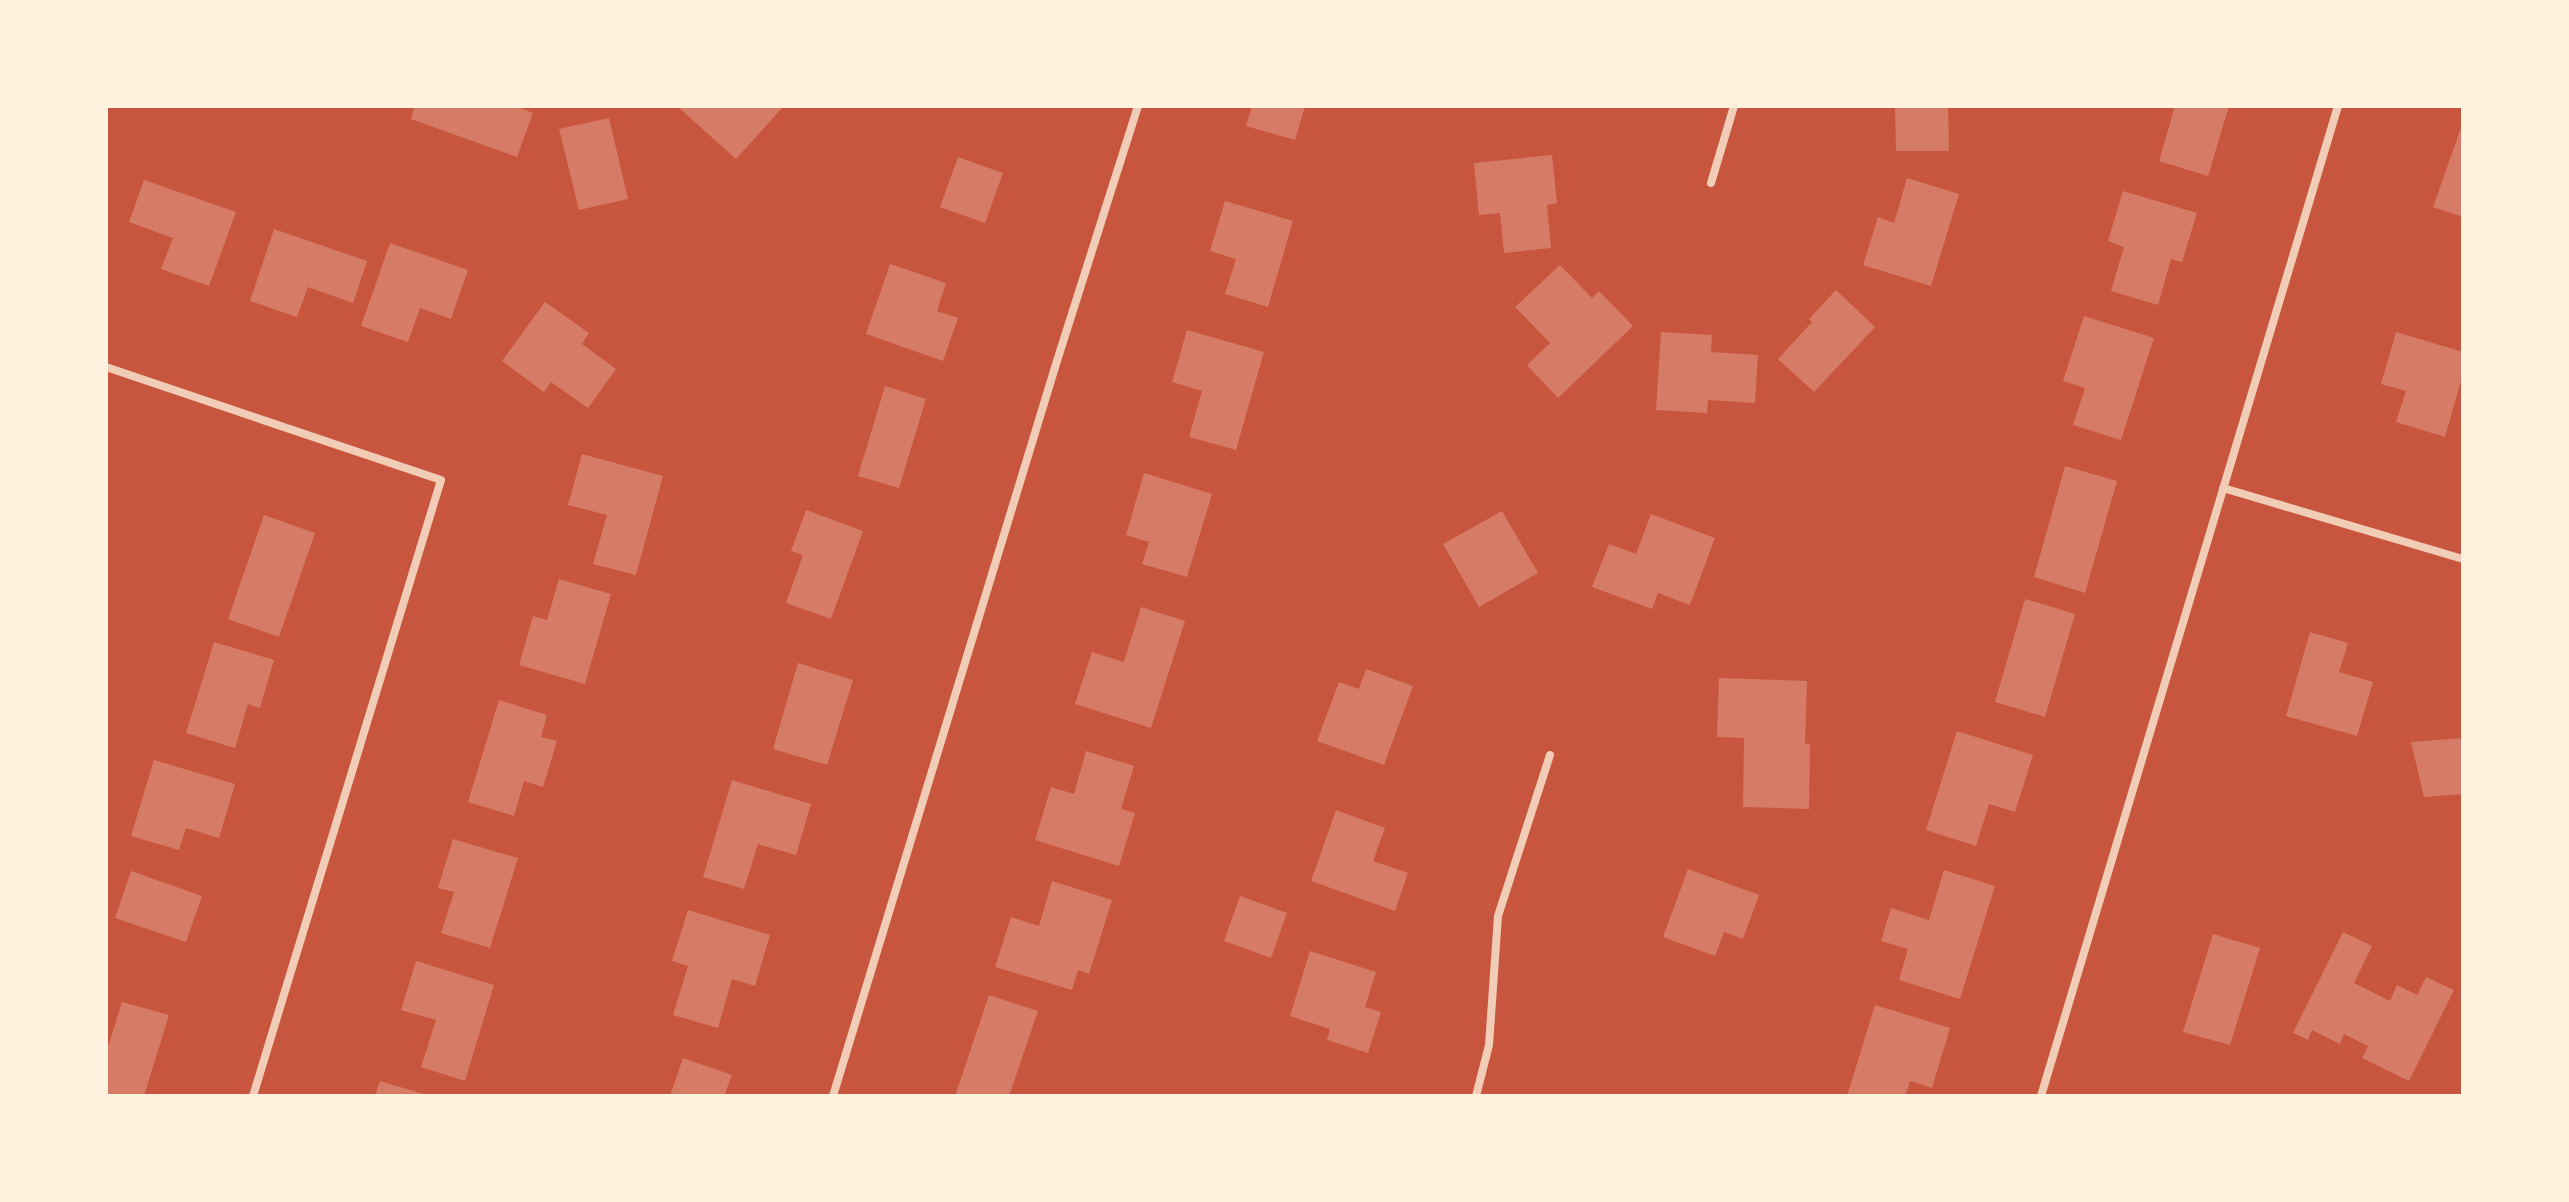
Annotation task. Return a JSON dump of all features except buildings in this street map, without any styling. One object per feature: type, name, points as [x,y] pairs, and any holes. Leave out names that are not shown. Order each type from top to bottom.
[{"type":"street","points":[[833,1096],[1056,364],[1138,106]]},
{"type":"street","points":[[1711,183],[1734,106]]},
{"type":"street","points":[[2041,1096],[2338,106]]},
{"type":"street","points":[[106,367],[441,480],[253,1096]]},
{"type":"street","points":[[2223,488],[2463,559]]},
{"type":"street","points":[[1476,1096],[1489,1045],[1498,916],[1550,755]]}]
